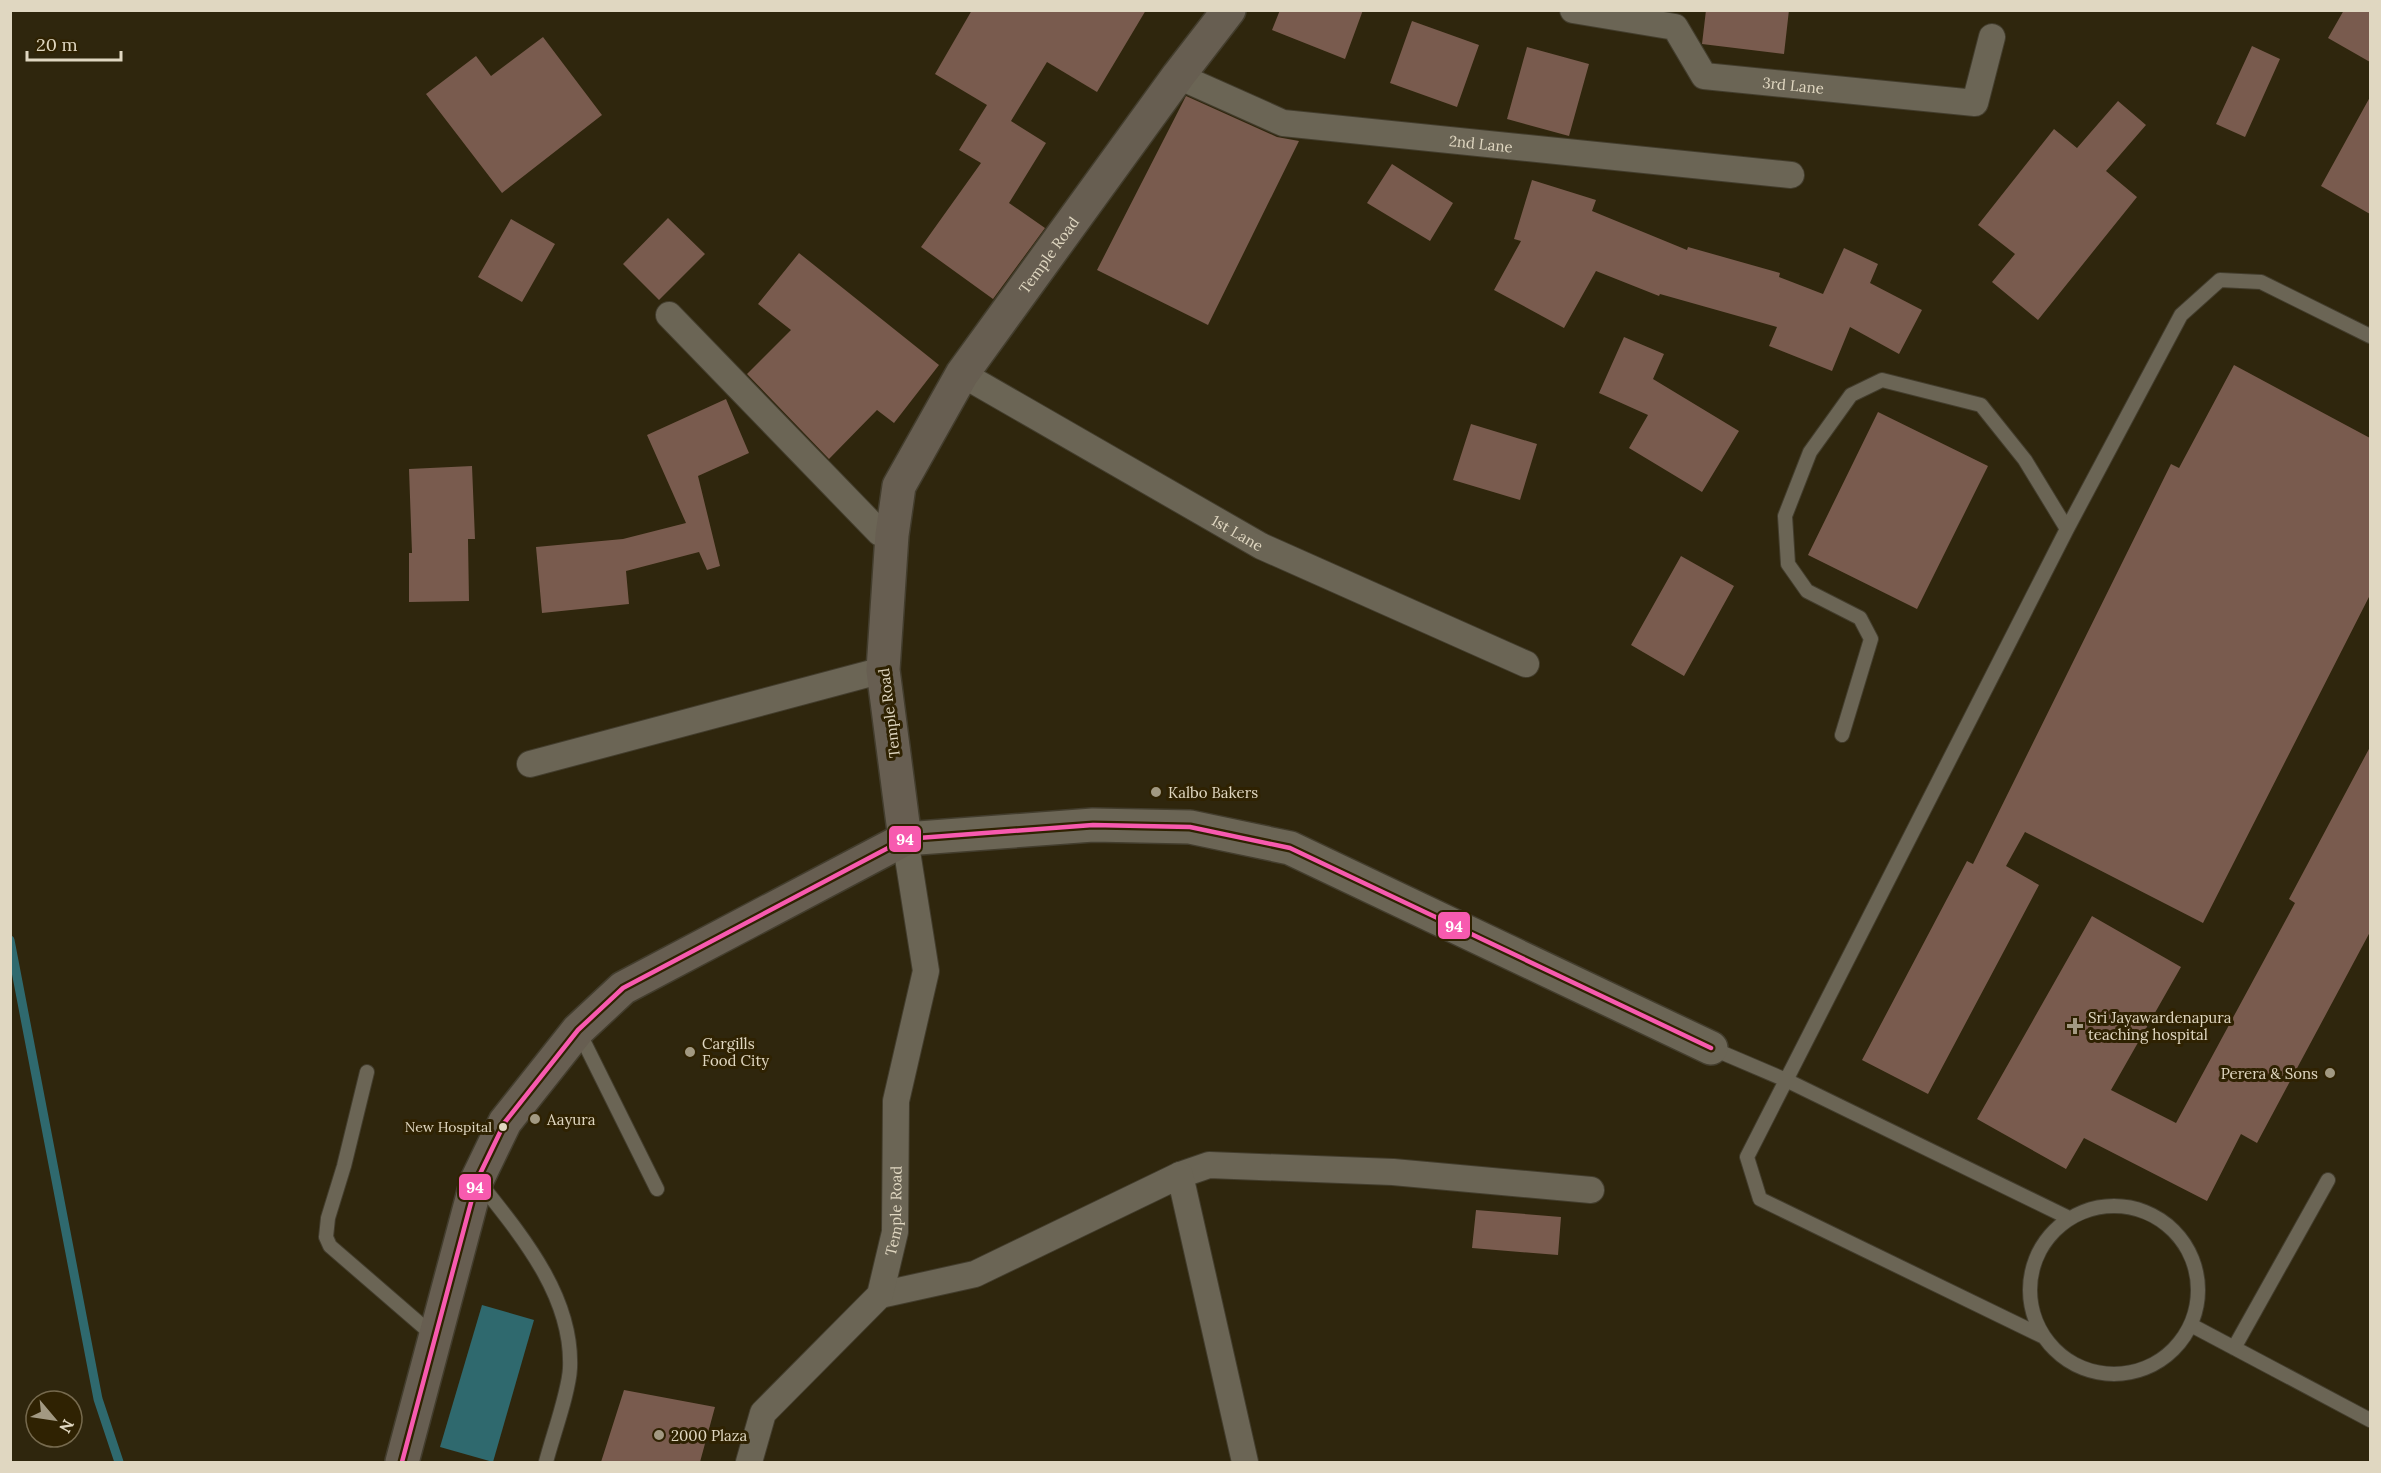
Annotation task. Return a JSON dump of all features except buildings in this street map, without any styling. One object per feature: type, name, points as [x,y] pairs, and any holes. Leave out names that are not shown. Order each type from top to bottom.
[{"type":"main road","name":"Temple Road","points":[[905,839],[883,670],[891,535],[899,486],[962,374],[1221,13]]},
{"type":"main road","points":[[402,1462],[477,1180],[505,1122],[578,1030],[622,988],[905,839]]},
{"type":"street","name":"3rd Lane","points":[[1573,10],[1675,27],[1704,76],[1975,103],[1992,36]]},
{"type":"street","name":"2nd Lane","points":[[1178,76],[1283,123],[1791,175]]},
{"type":"street","points":[[669,315],[880,533],[891,535]]},
{"type":"street","name":"1st Lane","points":[[962,374],[1261,546],[1526,664]]},
{"type":"street","points":[[530,764],[883,670]]},
{"type":"street","points":[[905,839],[1114,825],[1190,827],[1290,848],[1711,1048]]},
{"type":"street","name":"Temple Road","points":[[880,1295],[895,1232],[896,1101],[926,971],[905,839]]},
{"type":"street","points":[[749,1462],[763,1413],[880,1295],[975,1274],[1180,1175],[1209,1165],[1393,1172],[1591,1190]]},
{"type":"street","points":[[1180,1175],[1245,1462]]},
{"type":"lane","points":[[2043,1337],[1760,1199],[1747,1157],[2067,529],[2181,315],[2220,280],[2261,282],[2370,336]]},
{"type":"lane","points":[[1842,735],[1871,639],[1860,618],[1807,591],[1788,564],[1785,516],[1810,452],[1851,395],[1882,380],[1981,405],[2025,460],[2067,529]]},
{"type":"lane","points":[[578,1030],[657,1189]]},
{"type":"lane","points":[[1711,1048],[1786,1080],[2069,1218]]},
{"type":"lane","points":[[367,1072],[344,1166],[328,1218],[326,1237],[330,1246],[435,1337]]},
{"type":"lane","points":[[477,1180],[528,1243],[563,1313],[570,1369],[546,1462]]},
{"type":"lane","points":[[2234,1348],[2328,1180]]},
{"type":"lane","points":[[2121,1205],[2147,1211],[2170,1226],[2188,1246],[2197,1272],[2198,1299],[2191,1325],[2177,1347],[2157,1363],[2133,1373],[2108,1375],[2083,1370],[2061,1356],[2043,1337],[2032,1313],[2029,1286],[2035,1259],[2049,1236],[2069,1218],[2094,1207],[2121,1205]]},
{"type":"lane","points":[[2191,1325],[2370,1420]]},
{"type":"water","points":[[482,1305],[534,1320],[493,1462],[440,1447]]},
{"type":"waterway","points":[[10,940],[98,1399],[119,1462]]},
{"type":"transit line","name":"94","points":[[402,1462],[477,1180],[505,1122],[578,1030],[623,988],[905,839],[1093,825],[1190,827],[1290,848],[1711,1048]]},
{"type":"place","name":"Kalbo Bakers","points":[[1156,792]]},
{"type":"place","name":"Sri Jayawardenapura teaching hospital","points":[[2075,1026]]},
{"type":"place","name":"Cargills Food City","points":[[690,1052]]},
{"type":"place","name":"Perera & Sons","points":[[2330,1073]]},
{"type":"place","name":"Aayura","points":[[535,1119]]},
{"type":"place","name":"New Hospital","points":[[503,1127]]},
{"type":"place","name":"2000 Plaza","points":[[659,1435]]}]
